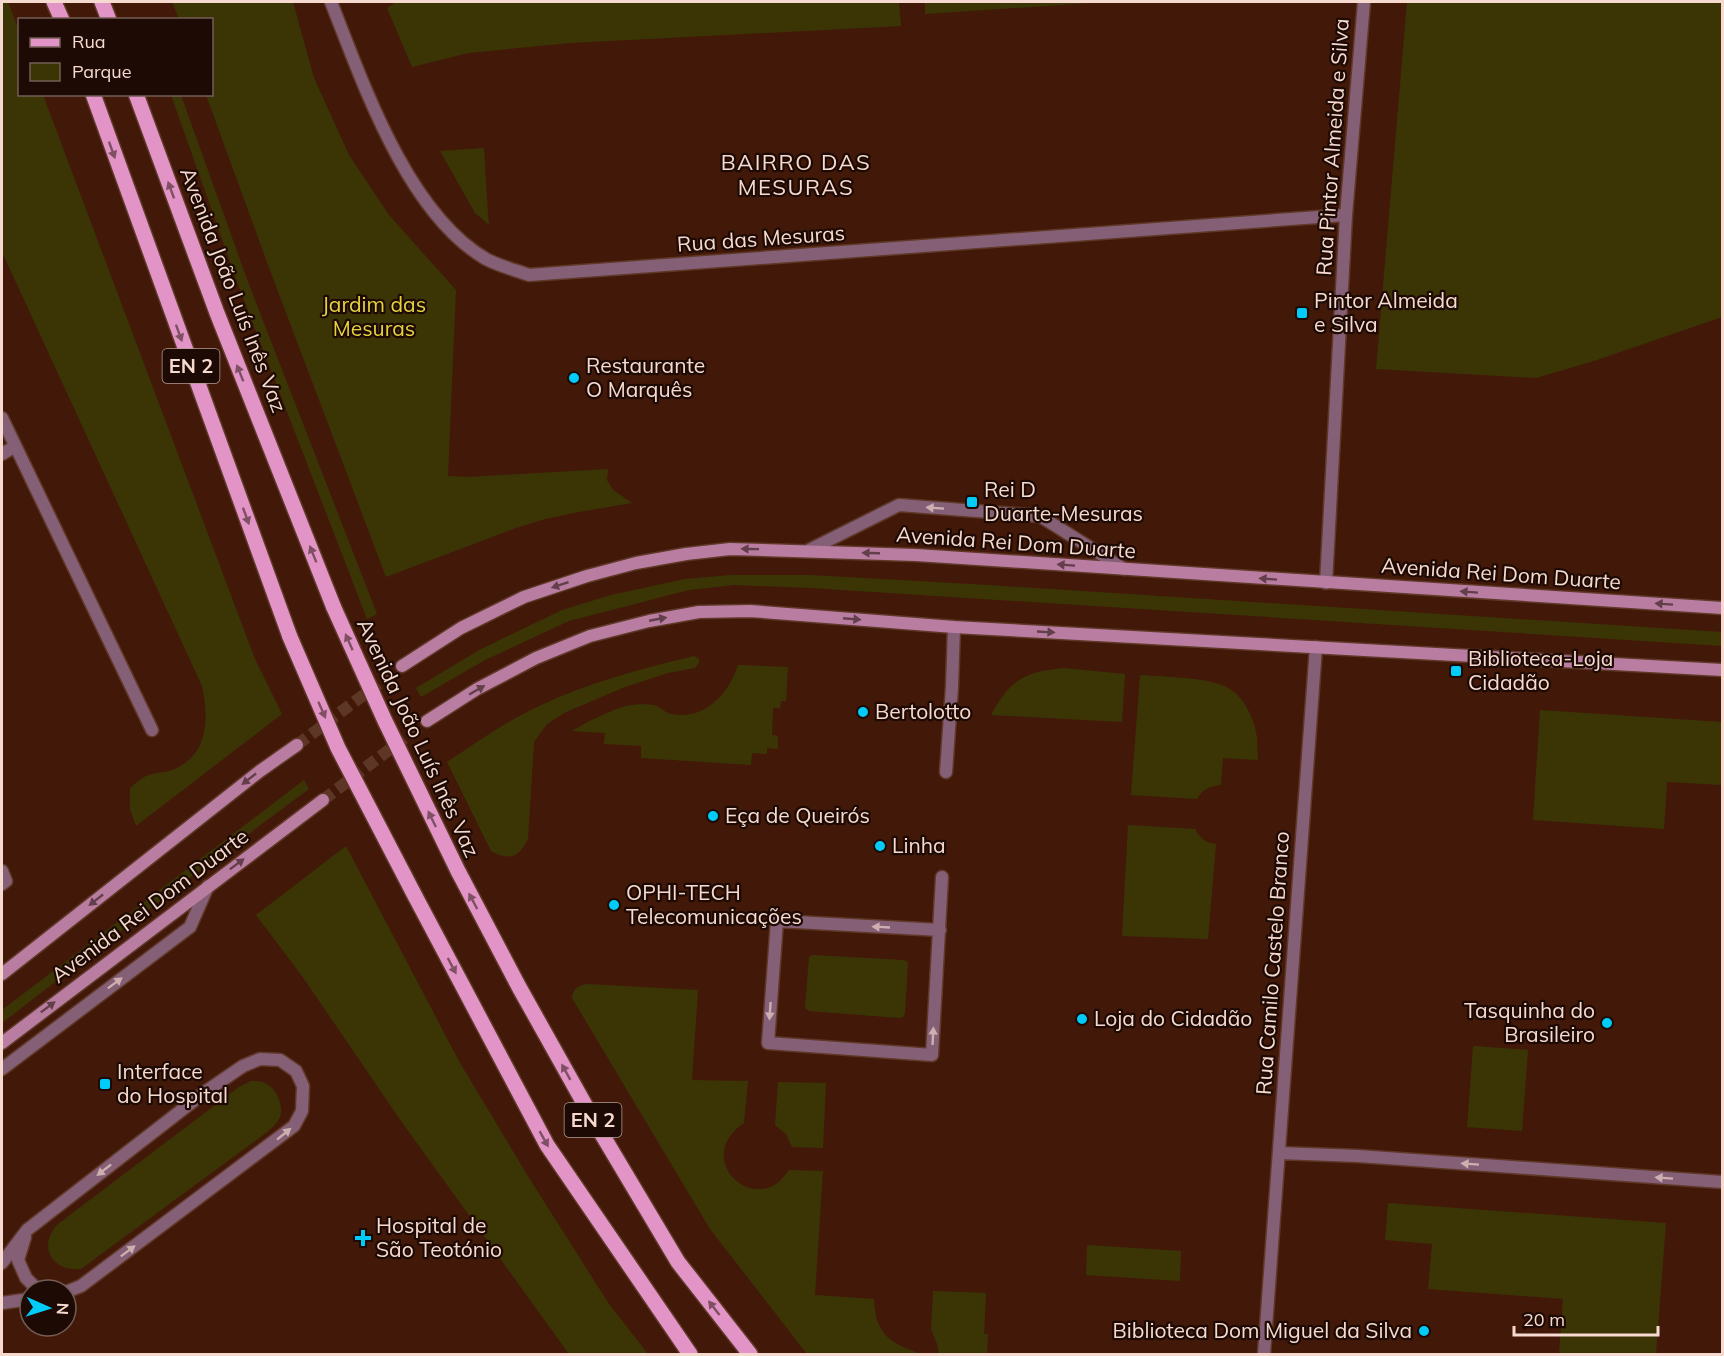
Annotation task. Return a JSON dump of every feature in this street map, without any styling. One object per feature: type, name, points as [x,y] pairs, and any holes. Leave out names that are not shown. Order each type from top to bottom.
[{"type":"main road","points":[[54,2],[61,18]]},
{"type":"main road","points":[[102,2],[107,18]]},
{"type":"main road","name":"EN 2","points":[[94,96],[290,638],[338,748],[547,1145],[690,1354]]},
{"type":"main road","name":"Avenida João Luís Inês Vaz","points":[[137,96],[217,313],[334,608],[385,721],[458,871],[519,987],[594,1121],[672,1252],[750,1354]]},
{"type":"main road","name":"Avenida Rei Dom Duarte","points":[[402,666],[461,628],[524,597],[636,563],[730,549],[916,555],[1722,608]]},
{"type":"main road","points":[[427,721],[477,689],[536,658],[590,636],[649,621],[699,612],[750,610],[954,627],[1722,670]]},
{"type":"main road","name":"Avenida Rei Dom Duarte","points":[[2,974],[260,771],[297,745]]},
{"type":"main road","name":"Avenida Rei Dom Duarte","points":[[2,1043],[324,800]]},
{"type":"street","name":"Rua das Mesuras","points":[[331,2],[393,150],[430,207],[461,241],[487,260],[529,275],[1346,215]]},
{"type":"street","name":"Rua Pintor Almeida e Silva","points":[[1326,583],[1346,215],[1364,2]]},
{"type":"street","points":[[2,418],[152,730]]},
{"type":"street","points":[[2,454],[14,447]]},
{"type":"street","points":[[809,550],[899,505],[1040,516],[1124,569]]},
{"type":"street","points":[[946,772],[954,627]]},
{"type":"street","name":"Rua Camilo Castelo Branco","points":[[1264,1354],[1316,647]]},
{"type":"street","points":[[2,872],[6,881],[2,884]]},
{"type":"street","points":[[939,930],[777,921],[768,1043],[932,1055],[942,877]]},
{"type":"street","points":[[2,1069],[190,927],[208,886]]},
{"type":"street","points":[[2,1263],[27,1230],[204,1092],[243,1066],[261,1059],[280,1060],[296,1071],[303,1086],[302,1111],[294,1126],[78,1287]]},
{"type":"street","points":[[1279,1153],[1358,1156],[1722,1182]]},
{"type":"street","points":[[26,1278],[18,1260],[27,1230]]},
{"type":"street","points":[[2,1303],[18,1301]]},
{"type":"green space","points":[[2,2],[8,2],[18,28],[18,96],[43,96],[255,659],[282,714],[136,826],[130,809],[130,788],[146,776],[166,772],[184,764],[200,746],[205,723],[202,686],[2,252]]},
{"type":"green space","name":"Jardim das Mesuras","points":[[172,2],[293,2],[314,78],[349,155],[389,215],[456,290],[448,476],[468,477],[608,469],[607,480],[613,490],[632,503],[545,519],[386,577],[206,96],[213,96],[213,18],[179,18]]},
{"type":"green space","points":[[396,2],[899,2],[901,26],[570,43],[468,53],[412,67],[387,8]]},
{"type":"green space","points":[[925,2],[1106,2],[925,14]]},
{"type":"green space","points":[[1407,2],[1722,2],[1722,317],[1597,360],[1536,378],[1376,369]]},
{"type":"green space","points":[[171,96],[181,96],[248,282],[377,614],[367,619],[239,287]]},
{"type":"green space","points":[[484,148],[489,225],[475,213],[440,151]]},
{"type":"green space","points":[[731,575],[810,575],[988,585],[1722,632],[1722,646],[734,585],[689,590],[569,621],[485,660],[421,697],[416,688],[481,649],[562,610],[611,595],[685,579]]},
{"type":"green space","points":[[694,656],[699,659],[695,668],[668,673],[625,687],[566,712],[547,724],[534,742],[528,839],[521,850],[513,856],[503,856],[491,851],[447,762],[514,719],[556,698],[614,677]]},
{"type":"green space","points":[[738,665],[788,667],[786,701],[781,701],[780,708],[773,708],[772,735],[778,736],[778,749],[767,748],[767,754],[752,753],[751,765],[641,758],[641,746],[604,744],[605,733],[572,731],[609,712],[631,705],[654,705],[671,714],[694,713],[714,703],[722,695]]},
{"type":"green space","points":[[1064,668],[1125,674],[1122,722],[991,715],[1005,693],[1019,680],[1038,672]]},
{"type":"green space","points":[[1140,675],[1200,680],[1230,689],[1244,703],[1253,720],[1257,735],[1258,760],[1223,758],[1221,785],[1207,789],[1197,799],[1131,795]]},
{"type":"green space","points":[[1540,710],[1722,722],[1722,785],[1667,782],[1664,829],[1533,820]]},
{"type":"green space","points":[[304,780],[309,789],[2,1023],[2,1010]]},
{"type":"green space","points":[[1128,825],[1195,829],[1203,840],[1216,844],[1208,939],[1122,936]]},
{"type":"green space","points":[[346,846],[460,1063],[609,1304],[648,1354],[569,1354],[401,1121],[302,976],[256,915]]},
{"type":"green space","points":[[813,955],[908,962],[903,1017],[809,1011],[805,1008],[809,957]]},
{"type":"green space","points":[[587,984],[698,990],[692,1080],[748,1081],[744,1123],[730,1135],[724,1149],[725,1162],[730,1173],[739,1183],[750,1188],[763,1189],[778,1183],[789,1170],[823,1171],[815,1295],[874,1299],[877,1319],[884,1334],[916,1354],[807,1354],[710,1229],[572,998],[576,988]]},
{"type":"green space","points":[[1473,1046],[1528,1050],[1522,1131],[1467,1127]]},
{"type":"green space","points":[[251,1081],[269,1085],[279,1100],[280,1116],[271,1129],[81,1269],[71,1269],[55,1262],[48,1249],[52,1232],[58,1224],[239,1087]]},
{"type":"green space","points":[[778,1082],[826,1083],[823,1148],[792,1147],[786,1134],[775,1125]]},
{"type":"green space","points":[[1388,1203],[1666,1223],[1656,1354],[1559,1354],[1563,1299],[1428,1289],[1432,1244],[1385,1240]]},
{"type":"green space","points":[[1087,1245],[1181,1251],[1180,1281],[1086,1275]]},
{"type":"green space","points":[[933,1291],[986,1293],[984,1334],[988,1334],[987,1354],[939,1354],[931,1329]]},
{"type":"tunnel","points":[[297,745],[402,666]]},
{"type":"tunnel","points":[[323,800],[427,721]]},
{"type":"place","name":"Pintor Almeida e Silva","points":[[1302,313]]},
{"type":"place","name":"Restaurante O Marquês","points":[[574,378]]},
{"type":"place","name":"Rei D Duarte-Mesuras","points":[[972,502]]},
{"type":"place","name":"Biblioteca-Loja Cidadão","points":[[1456,671]]},
{"type":"place","name":"Bertolotto","points":[[863,712]]},
{"type":"place","name":"Eça de Queirós","points":[[713,816]]},
{"type":"place","name":"Linha","points":[[880,846]]},
{"type":"place","name":"OPHI-TECH Telecomunicações","points":[[614,905]]},
{"type":"place","name":"Loja do Cidadão","points":[[1082,1019]]},
{"type":"place","name":"Tasquinha do Brasileiro","points":[[1607,1023]]},
{"type":"place","name":"Interface do Hospital","points":[[105,1084]]},
{"type":"place","name":"Hospital de São Teotónio","points":[[363,1238]]},
{"type":"place","name":"Biblioteca Dom Miguel da Silva","points":[[1424,1331]]},
{"type":"district","name":"BAIRRO DAS MESURAS","points":[[796,174]]}]
